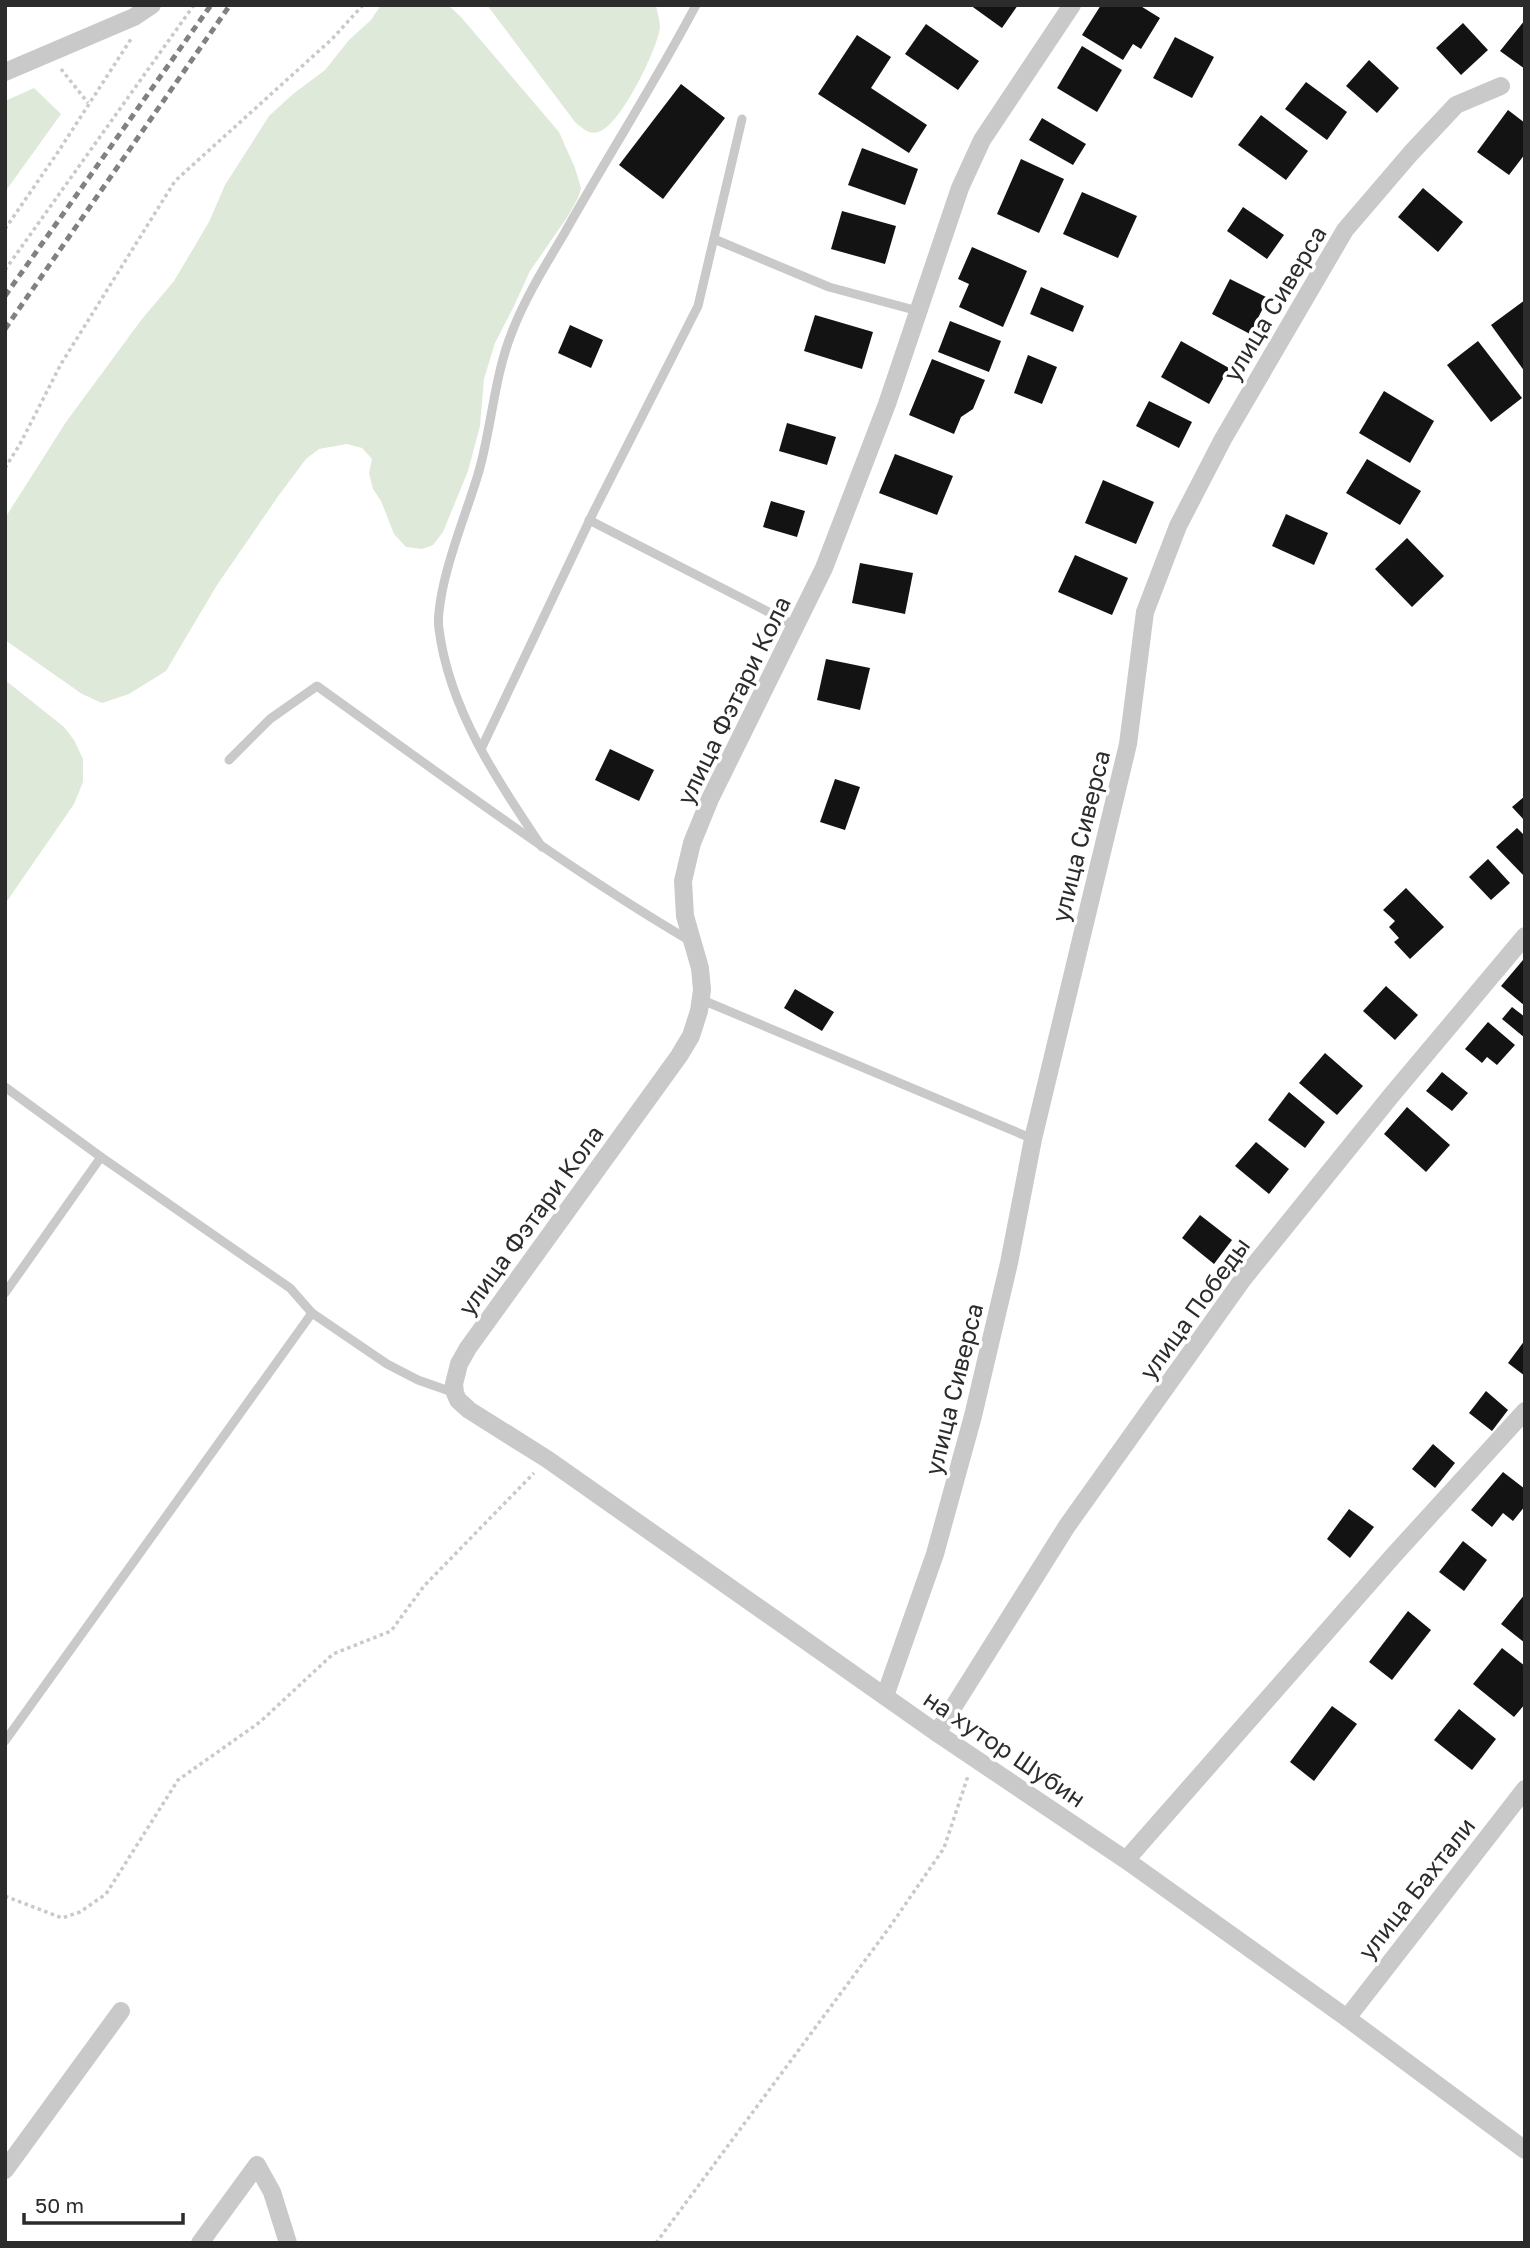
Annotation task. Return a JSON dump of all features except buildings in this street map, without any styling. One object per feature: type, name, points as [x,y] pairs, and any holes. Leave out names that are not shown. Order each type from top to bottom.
[{"type":"street","points":[[5,72],[134,17],[152,5]]},
{"type":"street","name":"улица Фэтари Кола","points":[[455,1393],[454,1377],[468,1348],[691,1036],[701,999],[700,968],[685,916],[682,881],[692,843],[710,799],[829,555],[887,404],[960,188],[982,140],[1072,5]]},
{"type":"street","name":"улица Сиверса","points":[[885,1696],[935,1554],[952,1496],[1009,1263],[1033,1139],[1128,744],[1145,612],[1178,526],[1223,439],[1345,230],[1411,153],[1457,105],[1501,86]]},
{"type":"street","name":"улица Победы","points":[[937,1733],[1067,1526],[1243,1279],[1525,936]]},
{"type":"street","name":"на хутор Шубин","points":[[455,1393],[469,1410],[547,1459],[937,1733],[1126,1860],[1347,2018],[1525,2150]]},
{"type":"street","points":[[1126,1860],[1392,1556],[1525,1411]]},
{"type":"street","name":"улица Бахтали","points":[[1347,2018],[1525,1789]]},
{"type":"street","points":[[5,2170],[121,2011]]},
{"type":"street","points":[[200,2243],[257,2165],[272,2192],[288,2243]]},
{"type":"lane","points":[[542,847],[508,798],[457,698],[438,626],[449,560],[479,470],[496,385],[511,333],[592,183],[664,66],[696,5]]},
{"type":"lane","points":[[481,749],[589,520],[698,306],[742,119]]},
{"type":"lane","points":[[714,239],[829,287],[918,311]]},
{"type":"lane","points":[[589,520],[796,626]]},
{"type":"lane","points":[[229,760],[270,719],[317,685],[542,847],[693,943]]},
{"type":"lane","points":[[701,999],[1033,1139]]},
{"type":"lane","points":[[5,1087],[290,1288],[312,1313],[387,1364],[418,1380],[455,1393]]},
{"type":"lane","points":[[5,1293],[101,1157]]},
{"type":"lane","points":[[5,1741],[312,1313]]},
{"type":"path","points":[[5,270],[194,5]]},
{"type":"path","points":[[5,468],[61,364],[175,180],[332,39],[363,5]]},
{"type":"path","points":[[5,229],[131,38]]},
{"type":"path","points":[[49,55],[88,103]]},
{"type":"path","points":[[5,1896],[62,1918],[80,1912],[106,1894],[178,1780],[260,1722],[333,1654],[391,1631],[424,1586],[547,1459]]},
{"type":"path","points":[[656,2243],[944,1848],[974,1757]]},
{"type":"green space","points":[[381,5],[448,5],[461,17],[559,132],[581,188],[578,198],[530,271],[495,343],[484,379],[480,426],[468,471],[443,532],[433,545],[422,549],[406,547],[394,534],[381,501],[373,489],[369,473],[372,459],[362,448],[347,444],[319,449],[306,459],[279,495],[217,585],[166,671],[129,694],[102,703],[82,694],[5,640],[5,518],[66,422],[142,319],[174,281],[209,222],[225,185],[269,116],[325,70],[349,40],[371,20]]},
{"type":"green space","points":[[487,5],[656,5],[660,27],[653,52],[627,102],[607,127],[592,133],[575,122]]},
{"type":"green space","points":[[34,88],[61,114],[5,192],[5,101]]},
{"type":"green space","points":[[5,680],[64,727],[74,740],[83,759],[83,782],[74,804],[5,904]]},
{"type":"railway","points":[[5,296],[211,5]]},
{"type":"railway","points":[[5,329],[230,5]]}]
